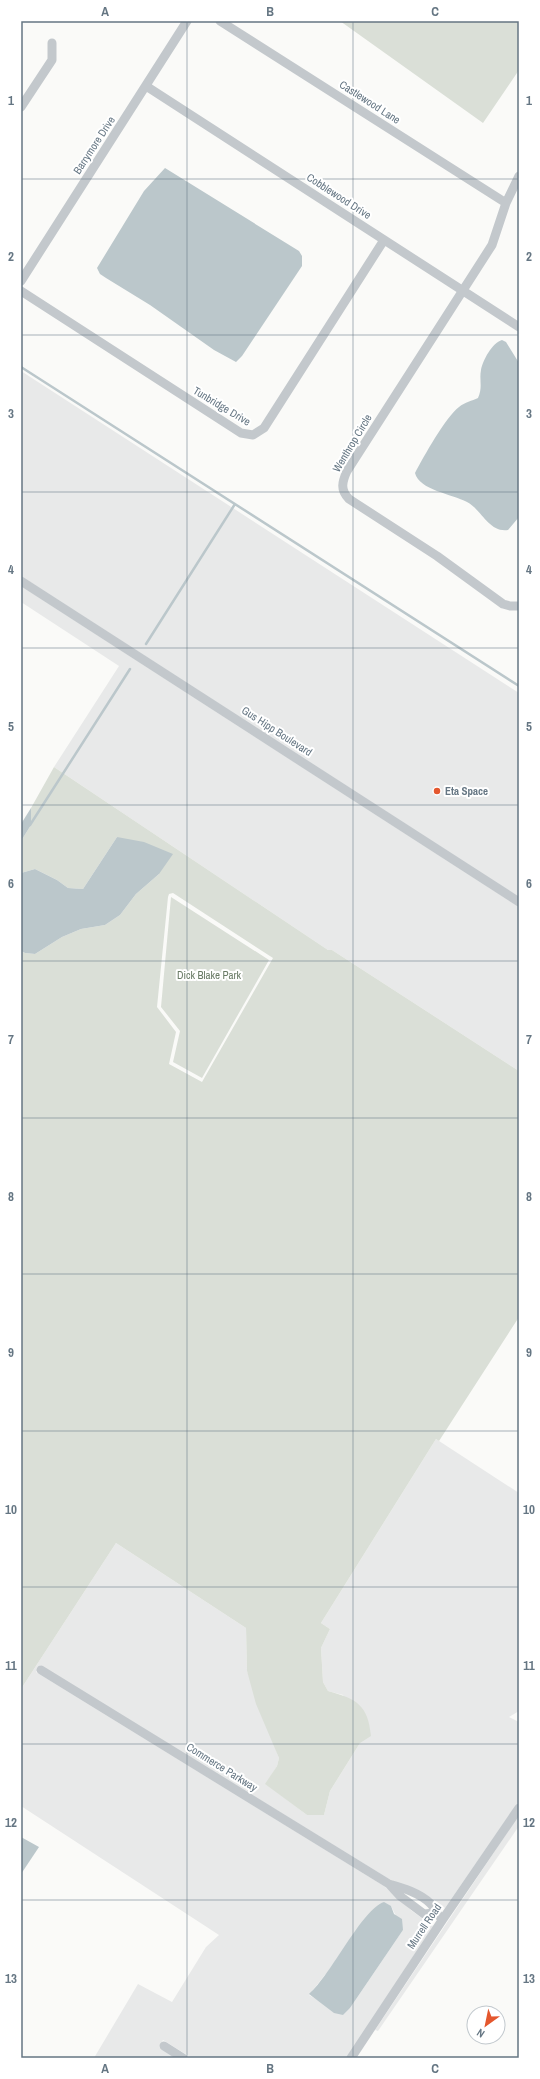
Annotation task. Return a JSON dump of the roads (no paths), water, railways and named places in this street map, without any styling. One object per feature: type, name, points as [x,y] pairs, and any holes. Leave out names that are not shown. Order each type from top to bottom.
[{"type":"street","name":"Barrymore Drive","points":[[21,281],[187,21]]},
{"type":"street","name":"Castlewood Lane","points":[[220,21],[506,203]]},
{"type":"street","points":[[21,107],[52,60],[52,43]]},
{"type":"street","name":"Cobblewood Drive","points":[[146,86],[464,290],[519,327]]},
{"type":"street","name":"Wenthrop Circle","points":[[519,176],[506,203],[492,245],[347,471],[343,479],[342,488],[344,494],[349,499],[437,556],[504,604],[519,606]]},
{"type":"street","name":"Tunbridge Drive","points":[[21,292],[241,433],[253,435],[264,428],[384,240]]},
{"type":"street","name":"Gus Hipp Boulevard","points":[[21,581],[519,902]]},
{"type":"street","name":"Commerce Parkway","points":[[41,1670],[389,1884],[407,1889],[431,1904],[439,1916]]},
{"type":"street","name":"Murrell Road","points":[[351,2058],[439,1916],[519,1808]]},
{"type":"street","points":[[164,2046],[183,2058]]},
{"type":"waterway","points":[[21,367],[519,686]]},
{"type":"waterway","points":[[146,644],[235,504]]},
{"type":"waterway","points":[[30,825],[130,669]]},
{"type":"place","name":"Eta Space","points":[[437,791]]},
{"type":"park label","name":"Dick Blake Park","points":[[209,975]]}]
